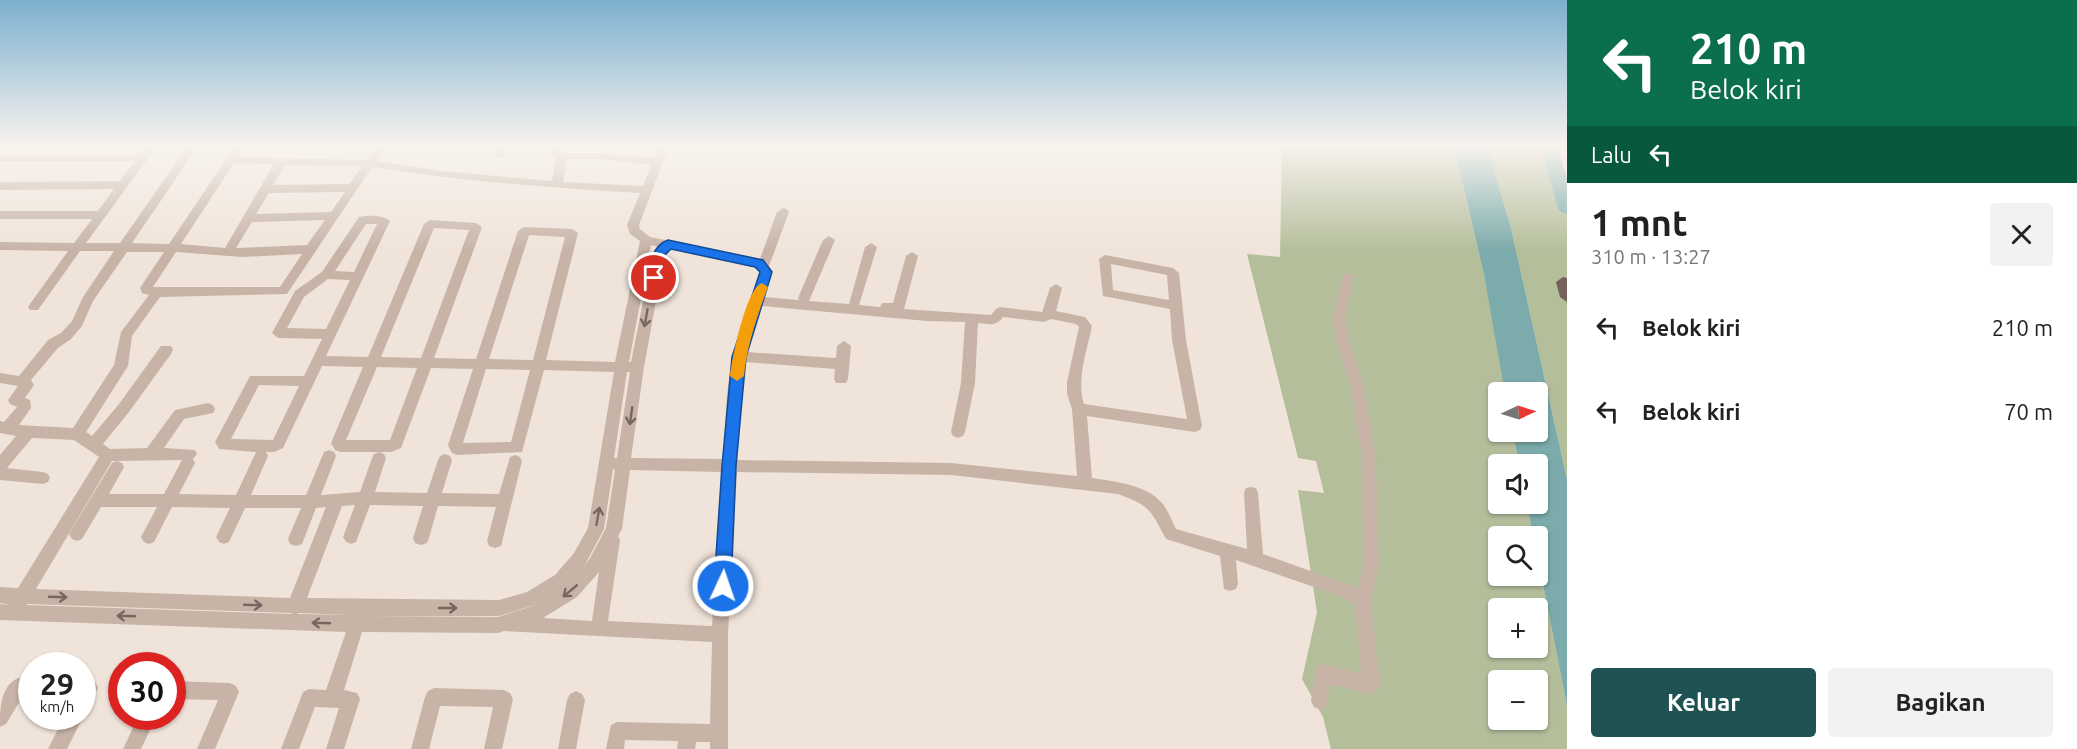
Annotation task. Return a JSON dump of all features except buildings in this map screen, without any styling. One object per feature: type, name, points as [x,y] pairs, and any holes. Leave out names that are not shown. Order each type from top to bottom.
[{"type":"main road","points":[[1563,282],[1567,297]]},
{"type":"street","points":[[34,307],[125,181]]},
{"type":"street","points":[[24,382],[52,344],[66,336],[77,323],[83,307],[169,181]]},
{"type":"street","points":[[217,181],[146,288],[147,291],[157,293],[283,291],[358,181]]},
{"type":"street","points":[[228,252],[270,181]]},
{"type":"street","points":[[514,181],[646,190]]},
{"type":"street","points":[[557,181],[557,185]]},
{"type":"street","points":[[650,181],[633,225],[634,231],[646,240],[759,263],[763,266]]},
{"type":"street","points":[[0,186],[123,184]]},
{"type":"street","points":[[265,189],[353,188]]},
{"type":"street","points":[[615,749],[617,730],[687,740],[719,741],[720,634],[729,466],[739,357],[766,275],[763,266],[783,212]]},
{"type":"street","points":[[0,215],[100,214]]},
{"type":"street","points":[[248,218],[334,216]]},
{"type":"street","points":[[308,381],[255,380],[222,442],[224,445],[274,446],[278,444],[318,361],[357,276],[384,221],[363,220],[326,275],[299,294],[278,333],[330,333]]},
{"type":"street","points":[[429,224],[476,227],[427,362],[396,444],[392,446],[340,446],[338,443],[429,224]]},
{"type":"street","points":[[524,231],[572,233],[538,366],[516,448],[458,449],[455,445],[524,231]]},
{"type":"street","points":[[598,629],[614,529],[616,464],[646,240]]},
{"type":"street","points":[[804,298],[829,240]]},
{"type":"street","points":[[629,367],[658,256],[668,244]]},
{"type":"street","points":[[0,246],[173,248],[228,252],[292,251],[311,248]]},
{"type":"street","points":[[854,303],[871,247]]},
{"type":"street","points":[[758,297],[804,298],[898,308],[912,256]]},
{"type":"street","points":[[1079,409],[1195,426],[1179,340],[1176,306],[1171,272],[1105,260],[1107,293],[1176,306]]},
{"type":"street","points":[[326,275],[357,276]]},
{"type":"street","points":[[1320,701],[1322,673],[1371,685],[1363,600],[1371,566],[1369,459],[1357,385],[1344,345],[1339,316],[1348,277]]},
{"type":"street","points":[[1049,314],[1056,288]]},
{"type":"street","points":[[77,434],[121,366],[126,335],[157,293]]},
{"type":"street","points":[[758,297],[927,316],[994,320],[1000,312],[1044,317],[1049,314],[1080,320],[1086,326],[1074,382],[1074,394],[1079,409],[1084,483]]},
{"type":"street","points":[[958,432],[968,382],[972,317]]},
{"type":"street","points":[[841,379],[844,346]]},
{"type":"street","points":[[93,445],[124,408],[166,350]]},
{"type":"street","points":[[739,357],[843,364]]},
{"type":"street","points":[[318,361],[629,367]]},
{"type":"street","points":[[0,378],[24,382]]},
{"type":"street","points":[[3,428],[24,408],[25,404],[15,400],[27,385],[24,382]]},
{"type":"street","points":[[151,455],[180,414],[208,409]]},
{"type":"street","points":[[3,428],[28,432],[77,434],[112,461]]},
{"type":"street","points":[[0,466],[28,432]]},
{"type":"street","points":[[7,612],[23,596],[112,461],[151,455],[189,458],[149,537]]},
{"type":"street","points":[[224,537],[261,456]]},
{"type":"street","points":[[296,538],[329,456]]},
{"type":"street","points":[[351,537],[379,458]]},
{"type":"street","points":[[421,538],[445,460]]},
{"type":"street","points":[[77,534],[97,500],[112,461]]},
{"type":"street","points":[[495,541],[514,461]]},
{"type":"street","points":[[616,464],[951,469],[1119,488],[1149,499],[1156,506],[1171,534],[1255,559],[1344,590],[1363,600]]},
{"type":"street","points":[[0,595],[295,607],[359,616],[499,608],[531,599],[561,580],[580,558],[596,529],[616,464]]},
{"type":"street","points":[[0,474],[43,478]]},
{"type":"street","points":[[1251,493],[1255,559]]},
{"type":"street","points":[[97,500],[240,502],[336,501],[365,498],[505,501]]},
{"type":"street","points":[[295,607],[336,501]]},
{"type":"street","points":[[498,625],[537,613],[571,592],[595,565],[614,529]]},
{"type":"street","points":[[1227,550],[1230,584]]},
{"type":"street","points":[[7,612],[359,616],[498,625],[720,634]]},
{"type":"street","points":[[332,699],[359,616]]},
{"type":"street","points":[[0,718],[18,687]]},
{"type":"street","points":[[186,690],[230,692],[206,749]]},
{"type":"street","points":[[420,749],[434,697],[504,699],[493,749]]},
{"type":"street","points":[[290,749],[309,698],[351,699],[335,749]]},
{"type":"street","points":[[567,749],[576,700]]},
{"type":"street","points":[[57,749],[67,730]]},
{"type":"street","points":[[132,749],[141,730]]},
{"type":"green space","points":[[1281,181],[1462,181],[1484,275],[1504,382],[1488,382],[1488,442],[1515,442],[1517,454],[1488,454],[1488,514],[1529,514],[1531,526],[1488,526],[1488,586],[1543,586],[1546,598],[1488,598],[1488,658],[1548,658],[1548,610],[1567,706],[1567,749],[1331,749],[1323,717],[1302,679],[1317,612],[1298,490],[1324,493],[1316,461],[1298,458],[1247,254],[1280,257]]},
{"type":"green space","points":[[1497,181],[1559,181],[1567,206],[1567,479],[1548,394],[1548,382],[1545,382],[1511,228]]},
{"type":"water","points":[[1462,181],[1497,181],[1511,228],[1545,382],[1503,382],[1484,275]]},
{"type":"water","points":[[1548,394],[1567,479],[1567,706],[1548,610],[1548,598],[1546,598],[1543,586],[1548,586],[1548,526],[1531,526],[1529,514],[1548,514],[1548,454],[1517,454],[1515,442],[1548,442]]},
{"type":"waterway","points":[[1559,181],[1567,208]]},
{"type":"slow traffic","points":[[737,376],[739,357],[750,316],[762,287]]},
{"type":"route","points":[[654,278],[658,256],[668,244],[759,263],[766,272],[750,316],[739,357],[734,394],[723,586]]}]
